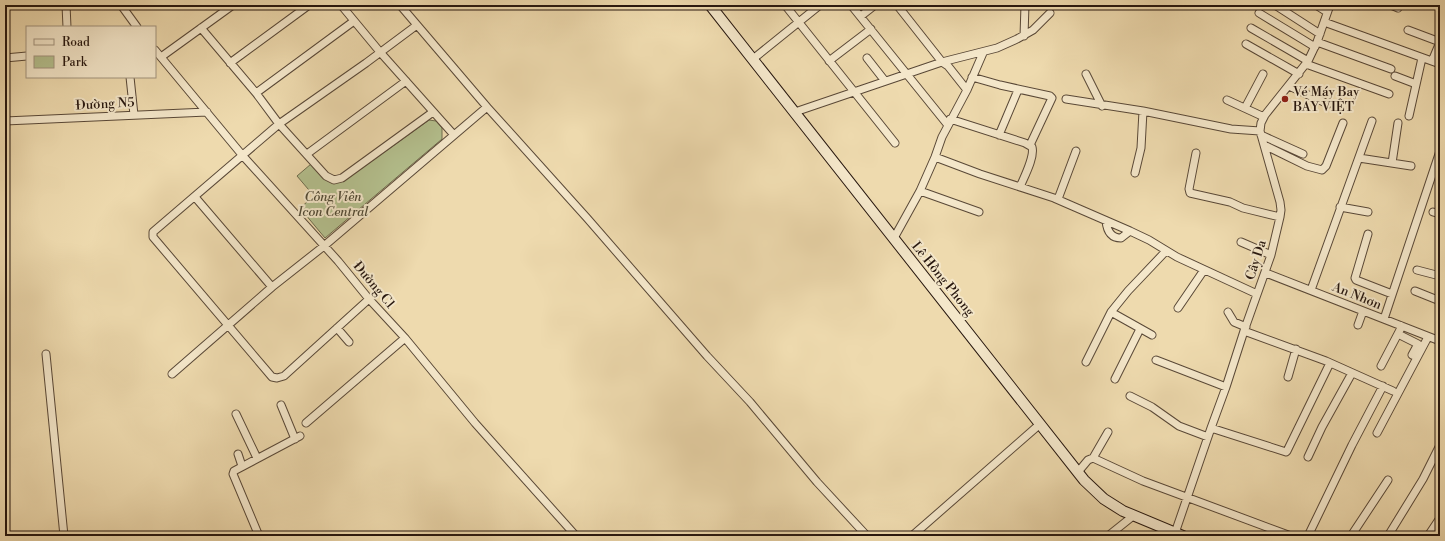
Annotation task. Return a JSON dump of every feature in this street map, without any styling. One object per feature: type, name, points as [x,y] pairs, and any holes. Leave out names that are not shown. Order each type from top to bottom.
[{"type":"main road","name":"Lê Hồng Phong","points":[[710,5],[1078,472],[1104,499],[1122,511],[1179,534]]},
{"type":"street","points":[[66,5],[67,26]]},
{"type":"street","points":[[121,5],[136,26]]},
{"type":"street","points":[[161,57],[232,5]]},
{"type":"street","points":[[230,63],[309,5]]},
{"type":"street","points":[[341,5],[406,82],[454,135]]},
{"type":"street","points":[[400,5],[487,107],[707,356],[750,402],[817,482],[867,536]]},
{"type":"street","points":[[785,5],[895,143]]},
{"type":"street","points":[[752,59],[820,5]]},
{"type":"street","points":[[851,5],[949,122],[1030,145],[1033,149],[1033,154],[1020,187]]},
{"type":"street","points":[[861,16],[875,5]]},
{"type":"street","points":[[897,5],[966,90]]},
{"type":"street","points":[[1024,36],[1025,5]]},
{"type":"street","points":[[1275,5],[1320,34]]},
{"type":"street","points":[[1260,133],[1260,124],[1264,117],[1307,63],[1316,44],[1328,9],[1316,5]]},
{"type":"street","points":[[1259,13],[1316,44],[1391,69]]},
{"type":"street","points":[[795,112],[942,62],[982,53],[1006,44],[1024,36],[1050,14]]},
{"type":"street","points":[[256,93],[354,21]]},
{"type":"street","points":[[1324,22],[1440,64]]},
{"type":"street","points":[[369,299],[284,376],[277,378],[272,377],[153,237],[154,232],[279,124],[417,25]]},
{"type":"street","points":[[200,28],[256,93],[279,124],[326,176],[334,180],[342,178],[433,112]]},
{"type":"street","points":[[1251,28],[1307,63],[1389,94]]},
{"type":"street","points":[[829,60],[871,29]]},
{"type":"street","points":[[1408,30],[1440,42],[1432,61]]},
{"type":"street","points":[[1246,44],[1299,74]]},
{"type":"street","name":"Đường C1","points":[[156,51],[243,156],[405,338],[475,423],[576,536]]},
{"type":"street","points":[[894,238],[920,191],[936,157],[942,136],[966,90],[982,53]]},
{"type":"street","points":[[5,58],[26,56]]},
{"type":"street","points":[[867,58],[885,81]]},
{"type":"street","points":[[1409,116],[1422,58]]},
{"type":"street","points":[[1086,74],[1102,106]]},
{"type":"street","points":[[1245,108],[1263,74]]},
{"type":"street","points":[[1395,76],[1416,84]]},
{"type":"street","points":[[972,77],[1018,90],[1049,95],[1052,98],[1030,145]]},
{"type":"street","points":[[130,78],[134,115]]},
{"type":"street","points":[[307,154],[406,82]]},
{"type":"street","points":[[1289,86],[1328,104]]},
{"type":"street","points":[[999,135],[1018,90]]},
{"type":"street","points":[[1066,99],[1102,106],[1143,111],[1231,129],[1260,133],[1302,154]]},
{"type":"street","points":[[1227,100],[1264,117]]},
{"type":"street","points":[[172,374],[272,287],[324,246],[487,107]]},
{"type":"street","points":[[1135,172],[1141,148],[1143,111]]},
{"type":"street","name":"Đường N5","points":[[5,121],[207,112]]},
{"type":"street","points":[[1312,290],[1340,207],[1372,121]]},
{"type":"street","points":[[1392,163],[1398,122]]},
{"type":"street","points":[[1264,145],[1307,166],[1322,170],[1326,166],[1343,123]]},
{"type":"street","name":"Cây Da","points":[[1179,534],[1187,498],[1257,294],[1272,255],[1280,217],[1281,210],[1278,194],[1260,133]]},
{"type":"street","points":[[1058,200],[1076,151]]},
{"type":"street","points":[[1384,319],[1440,151]]},
{"type":"street","points":[[1196,153],[1189,189],[1190,193],[1230,202],[1242,208],[1280,217]]},
{"type":"street","points":[[936,157],[980,174],[1058,200],[1130,231],[1204,270],[1257,294]]},
{"type":"street","points":[[1359,158],[1411,166]]},
{"type":"street","points":[[920,191],[979,212]]},
{"type":"street","points":[[195,197],[272,287]]},
{"type":"street","points":[[1340,207],[1368,212]]},
{"type":"street","points":[[1106,221],[1108,231],[1116,238],[1121,238],[1130,231]]},
{"type":"street","points":[[1368,234],[1355,278],[1356,280],[1392,294]]},
{"type":"street","points":[[1241,242],[1272,255]]},
{"type":"street","points":[[1086,362],[1112,312],[1128,291],[1166,251]]},
{"type":"street","points":[[1178,308],[1204,270]]},
{"type":"street","points":[[1417,270],[1440,276]]},
{"type":"street","name":"An Nhơn","points":[[1266,273],[1440,341]]},
{"type":"street","points":[[1416,290],[1440,301]]},
{"type":"street","points":[[1358,325],[1363,311]]},
{"type":"street","points":[[1112,312],[1152,335]]},
{"type":"street","points":[[1228,312],[1234,322],[1245,329],[1330,363],[1393,391]]},
{"type":"street","points":[[1381,366],[1402,326]]},
{"type":"street","points":[[337,328],[349,342]]},
{"type":"street","points":[[1115,379],[1140,329]]},
{"type":"street","points":[[1398,334],[1418,344],[1410,360]]},
{"type":"street","points":[[1377,433],[1428,336]]},
{"type":"street","points":[[306,423],[405,338]]},
{"type":"street","points":[[1288,377],[1296,349]]},
{"type":"street","points":[[46,354],[64,536]]},
{"type":"street","points":[[1156,360],[1226,387]]},
{"type":"street","points":[[1211,428],[1286,452],[1330,363]]},
{"type":"street","points":[[1308,457],[1322,427],[1352,373]]},
{"type":"street","points":[[1308,536],[1352,445],[1383,386]]},
{"type":"street","points":[[1130,396],[1152,407],[1179,426],[1208,437]]},
{"type":"street","points":[[258,536],[233,474],[236,469],[298,437],[281,405]]},
{"type":"street","points":[[236,414],[257,458]]},
{"type":"street","points":[[912,536],[1040,424]]},
{"type":"street","points":[[1078,472],[1088,460],[1093,458],[1108,432]]},
{"type":"street","points":[[1388,536],[1423,479],[1440,445]]},
{"type":"street","points":[[238,454],[242,466]]},
{"type":"street","points":[[1093,458],[1143,481],[1282,534],[1291,536]]},
{"type":"street","points":[[1351,536],[1388,480]]},
{"type":"street","points":[[1108,536],[1133,516]]},
{"type":"street","points":[[1428,536],[1440,518]]},
{"type":"green space","name":"Công Viên Icon Central","points":[[429,120],[436,121],[442,128],[442,139],[325,238],[300,208],[314,196],[297,176],[311,164],[324,179],[332,182],[344,181]]},
{"type":"place","name":"Vé Máy Bay BAY VIỆT","points":[[1285,99]]}]
